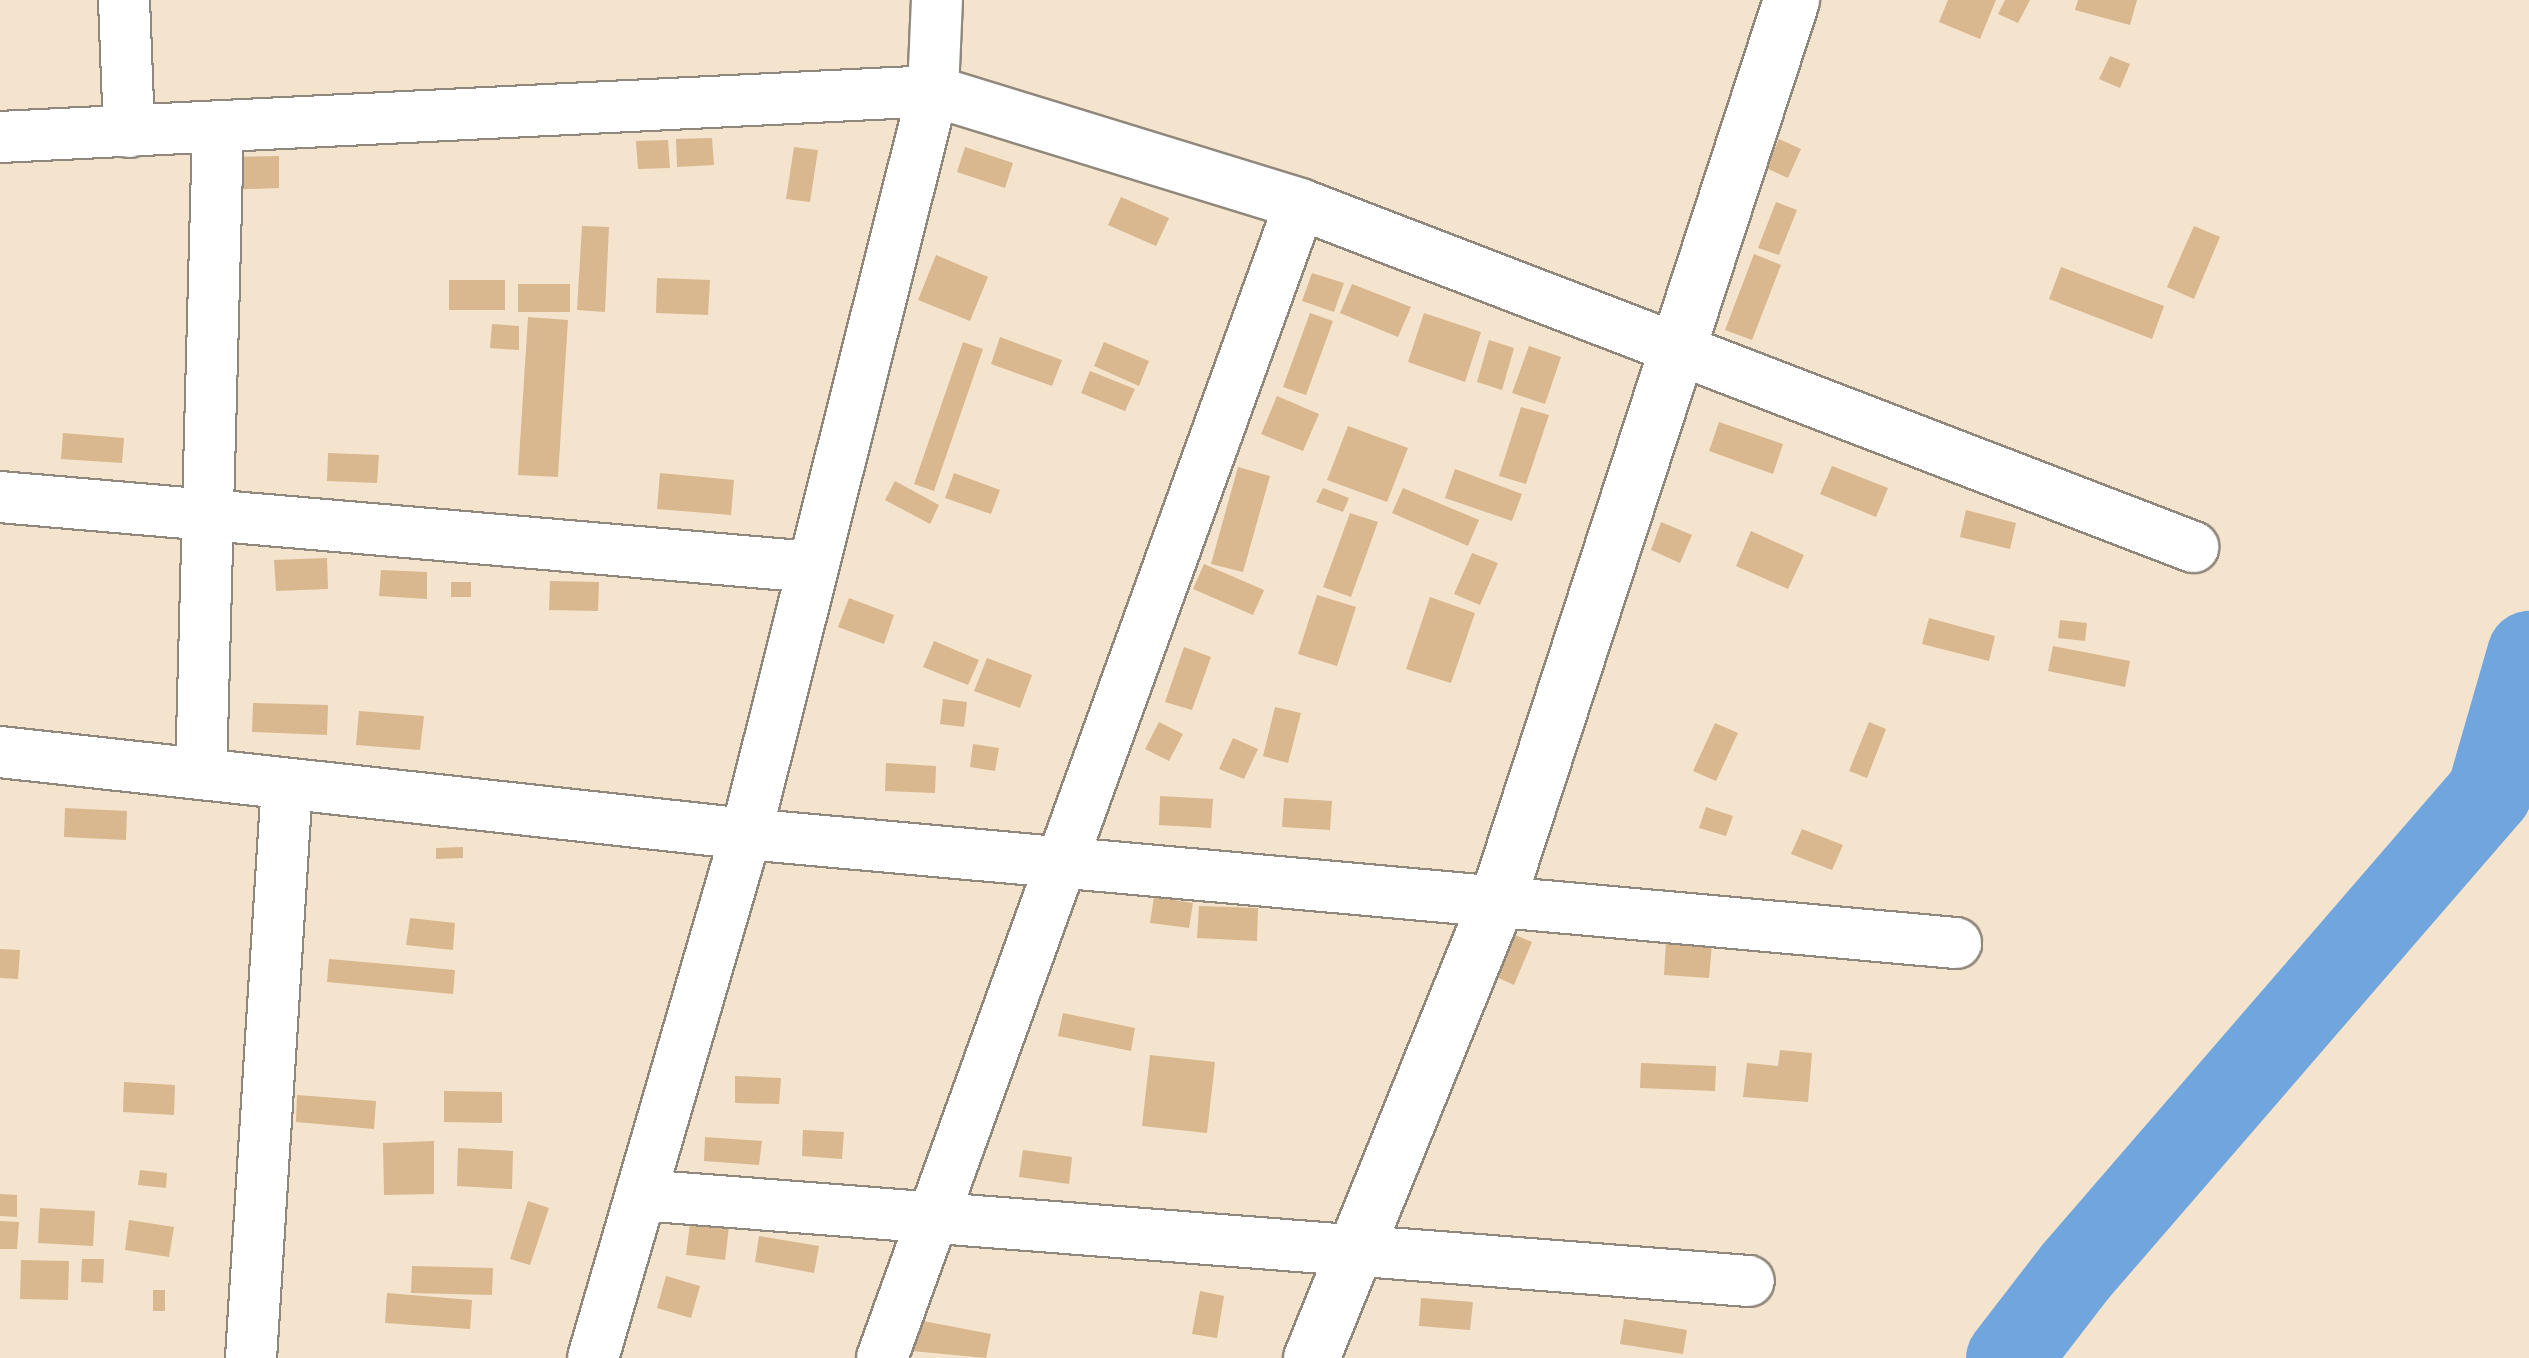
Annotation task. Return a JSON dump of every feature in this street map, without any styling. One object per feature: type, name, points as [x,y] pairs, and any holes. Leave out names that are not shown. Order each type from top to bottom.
[{"type":"street","points":[[124,0],[130,132]]},
{"type":"street","points":[[593,1358],[746,834],[934,91],[937,0]]},
{"type":"street","points":[[1311,1358],[1498,900],[1791,0]]},
{"type":"street","points":[[0,137],[934,91],[1300,204],[2193,547]]},
{"type":"street","points":[[201,774],[218,128]]},
{"type":"street","points":[[882,1358],[1300,204]]},
{"type":"street","points":[[0,497],[811,568]]},
{"type":"street","points":[[0,752],[746,834],[1956,943]]},
{"type":"street","points":[[251,1358],[286,784]]},
{"type":"street","points":[[641,1194],[1749,1281]]},
{"type":"building","points":[[1948,0],[1996,0],[1980,39],[1939,22]]},
{"type":"building","points":[[2005,0],[2030,0],[2018,23],[1998,14]]},
{"type":"building","points":[[2078,0],[2137,0],[2130,25],[2075,10]]},
{"type":"building","points":[[2110,56],[2130,64],[2120,88],[2099,79]]},
{"type":"building","points":[[712,138],[714,165],[677,167],[676,139]]},
{"type":"building","points":[[1779,139],[1801,149],[1788,178],[1766,168]]},
{"type":"building","points":[[668,140],[670,168],[638,169],[636,141]]},
{"type":"building","points":[[794,147],[818,150],[810,202],[786,199]]},
{"type":"building","points":[[965,147],[1013,163],[1005,188],[957,172]]},
{"type":"building","points":[[279,156],[279,188],[224,190],[223,157]]},
{"type":"building","points":[[1121,197],[1169,218],[1156,246],[1108,225]]},
{"type":"building","points":[[1776,202],[1797,210],[1779,255],[1758,248]]},
{"type":"building","points":[[582,226],[609,227],[605,312],[577,310]]},
{"type":"building","points":[[2194,226],[2220,237],[2194,299],[2167,287]]},
{"type":"building","points":[[1754,254],[1781,265],[1752,340],[1725,330]]},
{"type":"building","points":[[936,255],[988,277],[970,321],[918,300]]},
{"type":"building","points":[[2061,267],[2164,306],[2152,339],[2049,299]]},
{"type":"building","points":[[1312,273],[1344,283],[1334,312],[1302,301]]},
{"type":"building","points":[[657,278],[710,280],[708,315],[656,313]]},
{"type":"building","points":[[449,280],[505,280],[505,310],[449,310]]},
{"type":"building","points":[[518,284],[570,284],[570,312],[518,312]]},
{"type":"building","points":[[1352,284],[1411,307],[1398,337],[1340,313]]},
{"type":"building","points":[[1310,313],[1333,321],[1306,395],[1283,387]]},
{"type":"building","points":[[1424,313],[1481,332],[1465,382],[1408,362]]},
{"type":"building","points":[[528,317],[568,320],[558,477],[518,475]]},
{"type":"building","points":[[492,324],[519,326],[519,350],[490,348]]},
{"type":"building","points":[[1000,337],[1062,360],[1052,386],[991,364]]},
{"type":"building","points":[[1489,340],[1514,348],[1502,390],[1477,382]]},
{"type":"building","points":[[963,342],[983,349],[934,491],[914,484]]},
{"type":"building","points":[[1104,342],[1149,361],[1139,386],[1094,366]]},
{"type":"building","points":[[1529,346],[1561,357],[1545,404],[1512,393]]},
{"type":"building","points":[[1090,371],[1135,389],[1125,411],[1081,393]]},
{"type":"building","points":[[1277,396],[1319,414],[1303,451],[1261,434]]},
{"type":"building","points":[[1521,407],[1549,415],[1526,484],[1499,476]]},
{"type":"building","points":[[1719,422],[1783,444],[1773,474],[1709,451]]},
{"type":"building","points":[[1348,426],[1408,448],[1387,502],[1327,480]]},
{"type":"building","points":[[63,433],[124,438],[122,463],[61,459]]},
{"type":"building","points":[[328,453],[379,455],[377,483],[327,481]]},
{"type":"building","points":[[1832,466],[1888,488],[1876,517],[1820,494]]},
{"type":"building","points":[[1238,467],[1270,476],[1243,572],[1211,564]]},
{"type":"building","points":[[1455,469],[1522,494],[1512,521],[1445,498]]},
{"type":"building","points":[[660,473],[734,480],[731,515],[657,509]]},
{"type":"building","points":[[954,473],[1000,490],[991,514],[945,498]]},
{"type":"building","points":[[895,481],[939,505],[930,524],[885,500]]},
{"type":"building","points":[[1323,488],[1349,498],[1343,512],[1316,502]]},
{"type":"building","points":[[1403,488],[1479,520],[1468,546],[1392,513]]},
{"type":"building","points":[[1966,510],[2016,523],[2010,549],[1960,537]]},
{"type":"building","points":[[1350,513],[1378,522],[1351,597],[1323,587]]},
{"type":"building","points":[[1661,522],[1692,535],[1680,563],[1651,550]]},
{"type":"building","points":[[1751,531],[1804,555],[1788,589],[1736,566]]},
{"type":"building","points":[[1472,553],[1498,563],[1480,605],[1454,594]]},
{"type":"building","points":[[327,558],[328,589],[276,591],[274,560]]},
{"type":"building","points":[[1204,564],[1264,590],[1253,615],[1193,589]]},
{"type":"building","points":[[381,570],[427,572],[427,599],[379,596]]},
{"type":"building","points":[[550,581],[599,582],[598,611],[549,610]]},
{"type":"building","points":[[451,582],[471,582],[471,597],[451,597]]},
{"type":"building","points":[[1317,595],[1356,607],[1337,666],[1298,654]]},
{"type":"building","points":[[1430,597],[1475,613],[1451,683],[1406,669]]},
{"type":"building","points":[[849,598],[894,615],[884,644],[838,627]]},
{"type":"building","points":[[1929,618],[1995,636],[1989,661],[1922,644]]},
{"type":"building","points":[[2060,620],[2087,623],[2085,641],[2058,638]]},
{"type":"building","points":[[934,641],[979,660],[968,685],[923,667]]},
{"type":"building","points":[[2053,646],[2130,661],[2125,687],[2048,671]]},
{"type":"building","points":[[1184,647],[1211,657],[1192,710],[1165,702]]},
{"type":"building","points":[[987,658],[1032,675],[1020,708],[974,691]]},
{"type":"building","points":[[943,699],[967,702],[964,727],[940,724]]},
{"type":"building","points":[[253,703],[328,705],[327,735],[252,732]]},
{"type":"building","points":[[1275,707],[1301,713],[1288,763],[1263,756]]},
{"type":"building","points":[[359,711],[424,716],[420,750],[356,745]]},
{"type":"building","points":[[1159,722],[1183,734],[1169,761],[1145,749]]},
{"type":"building","points":[[1869,722],[1886,729],[1867,778],[1849,771]]},
{"type":"building","points":[[1715,723],[1738,733],[1716,781],[1693,771]]},
{"type":"building","points":[[1233,738],[1258,749],[1244,779],[1219,769]]},
{"type":"building","points":[[973,744],[999,748],[995,771],[970,767]]},
{"type":"building","points":[[886,763],[936,766],[935,793],[885,791]]},
{"type":"building","points":[[1160,796],[1213,799],[1211,828],[1159,825]]},
{"type":"building","points":[[1284,798],[1332,801],[1330,830],[1282,827]]},
{"type":"building","points":[[1706,807],[1733,816],[1726,836],[1699,828]]},
{"type":"building","points":[[65,808],[127,811],[126,840],[64,837]]},
{"type":"building","points":[[1802,829],[1843,845],[1832,870],[1791,854]]},
{"type":"building","points":[[463,847],[463,858],[436,859],[436,848]]},
{"type":"building","points":[[1154,897],[1193,903],[1189,928],[1150,923]]},
{"type":"building","points":[[1199,906],[1258,908],[1257,941],[1197,938]]},
{"type":"building","points":[[410,918],[455,923],[453,950],[406,945]]},
{"type":"building","points":[[1510,933],[1532,942],[1514,985],[1492,975]]},
{"type":"building","points":[[1666,941],[1712,944],[1709,978],[1664,975]]},
{"type":"building","points":[[0,949],[20,950],[18,979],[0,978]]},
{"type":"building","points":[[329,959],[455,970],[453,994],[327,982]]},
{"type":"building","points":[[1063,1013],[1135,1028],[1131,1051],[1058,1036]]},
{"type":"building","points":[[1780,1050],[1812,1053],[1808,1102],[1743,1097],[1747,1063],[1778,1066]]},
{"type":"building","points":[[1150,1055],[1215,1062],[1207,1133],[1142,1126]]},
{"type":"building","points":[[1641,1063],[1716,1066],[1715,1091],[1640,1088]]},
{"type":"building","points":[[735,1076],[781,1078],[779,1104],[735,1103]]},
{"type":"building","points":[[124,1082],[175,1085],[174,1115],[123,1112]]},
{"type":"building","points":[[444,1091],[502,1092],[502,1123],[444,1122]]},
{"type":"building","points":[[297,1095],[376,1101],[374,1129],[296,1122]]},
{"type":"building","points":[[803,1130],[844,1132],[842,1159],[802,1156]]},
{"type":"building","points":[[705,1137],[762,1141],[759,1165],[704,1161]]},
{"type":"building","points":[[434,1141],[434,1194],[384,1195],[383,1143]]},
{"type":"building","points":[[458,1148],[513,1151],[512,1189],[457,1186]]},
{"type":"building","points":[[1023,1150],[1072,1157],[1069,1184],[1019,1177]]},
{"type":"building","points":[[140,1170],[167,1173],[166,1188],[138,1185]]},
{"type":"building","points":[[0,1194],[17,1195],[17,1217],[0,1216]]},
{"type":"building","points":[[528,1201],[549,1208],[530,1265],[510,1259]]},
{"type":"building","points":[[40,1208],[95,1211],[93,1246],[38,1243]]},
{"type":"building","points":[[129,1220],[174,1227],[169,1257],[125,1250]]},
{"type":"building","points":[[0,1221],[19,1222],[17,1249],[0,1249]]},
{"type":"building","points":[[690,1223],[729,1227],[725,1260],[686,1255]]},
{"type":"building","points":[[759,1236],[819,1246],[814,1273],[755,1262]]},
{"type":"building","points":[[82,1259],[104,1259],[103,1283],[81,1282]]},
{"type":"building","points":[[21,1260],[69,1261],[68,1300],[20,1299]]},
{"type":"building","points":[[412,1266],[493,1268],[492,1295],[411,1293]]},
{"type":"building","points":[[666,1276],[700,1286],[691,1318],[657,1308]]},
{"type":"building","points":[[153,1290],[165,1290],[165,1311],[153,1311]]},
{"type":"building","points":[[1200,1291],[1224,1296],[1217,1338],[1192,1334]]},
{"type":"building","points":[[387,1293],[472,1300],[470,1329],[385,1323]]},
{"type":"building","points":[[1421,1298],[1473,1302],[1470,1330],[1419,1326]]},
{"type":"building","points":[[1624,1319],[1687,1330],[1683,1354],[1620,1344]]},
{"type":"building","points":[[918,1320],[991,1334],[986,1358],[912,1351]]},
{"type":"waterway","points":[[2008,1358],[2075,1271],[2489,792],[2529,653]]}]
